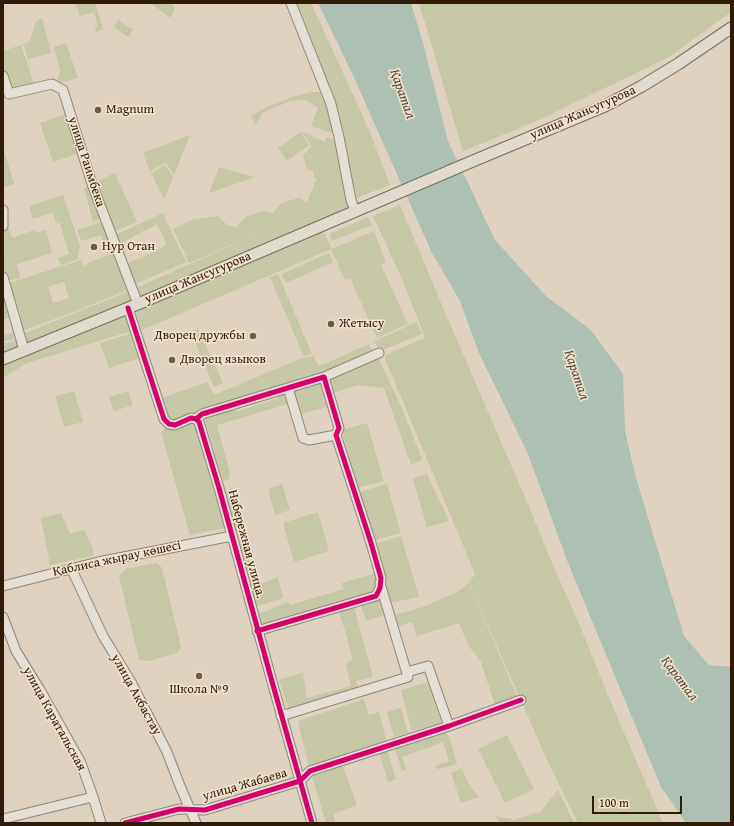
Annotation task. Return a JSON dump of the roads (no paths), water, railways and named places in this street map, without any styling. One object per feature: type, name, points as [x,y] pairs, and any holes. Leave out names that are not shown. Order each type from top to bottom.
[{"type":"main road","name":"улица Жансугурова","points":[[3,358],[138,304],[605,106],[678,64],[731,28]]},
{"type":"street","points":[[290,3],[331,104],[351,200],[355,211]]},
{"type":"street","name":"улица Раимбека","points":[[3,76],[6,97],[52,84],[63,90],[92,184],[138,304]]},
{"type":"street","points":[[3,210],[3,226]]},
{"type":"street","points":[[3,277],[24,350]]},
{"type":"street","points":[[128,308],[164,419],[169,424],[175,425],[191,418],[196,419],[202,414],[324,377],[379,353]]},
{"type":"street","points":[[258,631],[376,596],[380,588],[381,578],[336,435],[339,428],[324,377]]},
{"type":"street","points":[[288,388],[302,438],[309,440],[336,435]]},
{"type":"street","name":"Набережная улица.","points":[[196,419],[199,422],[217,482],[312,823]]},
{"type":"street","name":"Қаблиса жырау көшесі","points":[[3,586],[71,568],[232,536]]},
{"type":"street","name":"улица Акбастау","points":[[71,568],[103,636],[131,682],[167,752],[196,823]]},
{"type":"street","points":[[282,716],[408,677],[380,583]]},
{"type":"street","name":"улица Каратальская","points":[[3,617],[16,652],[40,690],[81,763],[100,823]]},
{"type":"street","points":[[407,672],[428,666],[449,726]]},
{"type":"street","points":[[300,781],[310,771],[449,726],[521,700]]},
{"type":"street","name":"улица Жабаева","points":[[125,823],[179,809],[205,810],[300,781]]},
{"type":"street","points":[[3,819],[93,797]]},
{"type":"water","name":"Қаратал","points":[[318,3],[411,3],[423,43],[448,141],[495,240],[546,296],[591,330],[623,374],[625,431],[636,478],[684,636],[709,665],[731,667],[731,823],[686,823],[661,787],[568,563],[528,454],[479,353],[460,301],[431,251],[352,73]]},
{"type":"place","name":"Magnum","points":[[98,110]]},
{"type":"place","name":"Нур Отан","points":[[94,247]]},
{"type":"place","name":"Жетысу","points":[[331,324]]},
{"type":"place","name":"Дворец дружбы","points":[[253,336]]},
{"type":"place","name":"Дворец языков","points":[[172,360]]},
{"type":"place","name":"Школа №9","points":[[199,676]]}]
